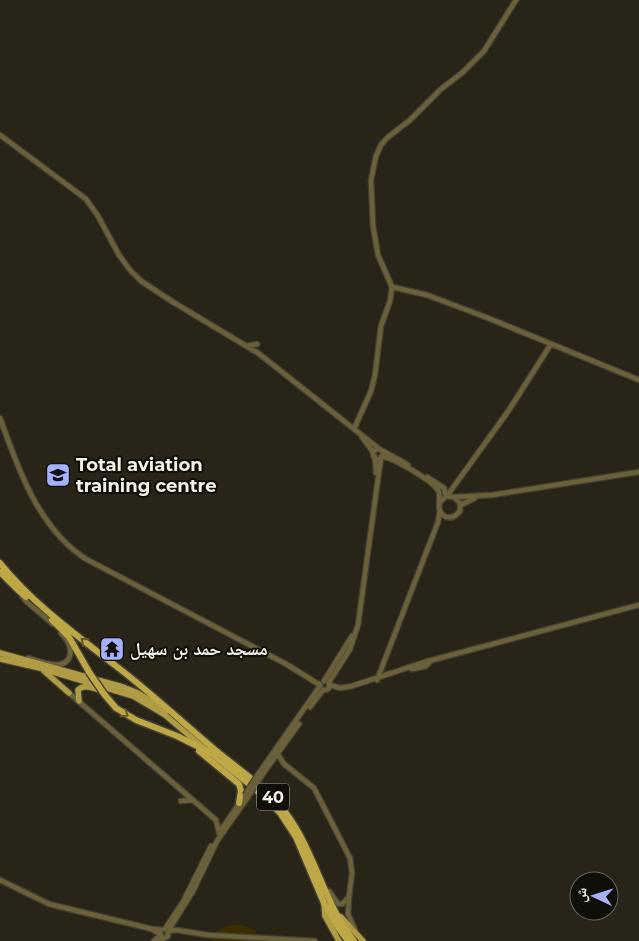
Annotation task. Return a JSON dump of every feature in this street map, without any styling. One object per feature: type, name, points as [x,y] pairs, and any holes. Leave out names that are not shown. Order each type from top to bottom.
[{"type":"highway","name":"40","points":[[0,563],[13,579],[50,613],[150,692],[176,716],[261,786],[280,805],[302,838],[337,917],[354,941]]},
{"type":"highway","name":"40","points":[[0,572],[63,630],[73,643],[86,674],[111,703],[126,714],[151,727],[177,736],[211,753],[248,784],[257,788],[281,814],[300,844],[324,904],[348,941]]},
{"type":"highway","points":[[151,727],[159,733],[191,746],[237,782],[240,788],[239,803]]},
{"type":"main road","points":[[0,652],[86,674],[132,690],[176,716]]},
{"type":"main road","points":[[0,659],[40,668],[133,696],[165,715],[211,753]]},
{"type":"main road","points":[[40,668],[69,693]]},
{"type":"main road","points":[[77,680],[86,674]]},
{"type":"main road","points":[[79,701],[78,690],[84,687],[139,700]]},
{"type":"main road","points":[[324,904],[325,916],[339,941]]},
{"type":"main road","points":[[333,906],[363,941]]},
{"type":"street","points":[[356,430],[375,376],[380,326],[390,301],[392,287],[378,255],[375,239],[371,190],[374,161],[383,142],[416,115],[440,90],[463,72],[484,51],[516,0]]},
{"type":"street","points":[[0,135],[86,199],[98,216],[124,263],[141,281],[172,302],[247,346],[356,430],[379,454],[392,459],[434,485],[439,493],[440,502],[438,522],[377,680]]},
{"type":"street","points":[[392,287],[427,295],[639,380]]},
{"type":"street","points":[[247,346],[257,344]]},
{"type":"street","points":[[440,502],[447,496],[508,410],[551,344]]},
{"type":"street","points":[[0,418],[13,455],[38,506],[54,530],[76,553],[325,685],[346,687],[377,680],[425,662],[431,662],[639,605]]},
{"type":"street","points":[[379,454],[390,454],[437,483],[445,490],[447,496]]},
{"type":"street","points":[[260,774],[272,760],[350,649],[358,625],[379,454]]},
{"type":"street","points":[[447,496],[478,496],[639,472]]},
{"type":"street","points":[[438,522],[446,517],[451,518],[460,512],[461,506],[455,497],[458,481]]},
{"type":"street","points":[[461,506],[478,496]]},
{"type":"street","points":[[440,511],[446,517]]},
{"type":"street","points":[[0,652],[54,664],[63,664],[70,656],[70,648],[65,638],[54,625],[27,602],[18,590]]},
{"type":"street","points":[[154,941],[164,934],[176,919],[193,891],[217,841],[260,774],[325,685]]},
{"type":"street","points":[[69,693],[216,820],[219,832]]},
{"type":"street","points":[[277,753],[284,764],[314,788],[350,858],[352,873],[348,914],[356,934]]},
{"type":"street","points":[[272,760],[284,764]]},
{"type":"street","points":[[164,934],[179,909],[207,852],[239,803],[246,796]]},
{"type":"street","points":[[181,801],[192,800]]},
{"type":"street","points":[[216,820],[228,820]]},
{"type":"street","points":[[0,880],[50,904],[152,929],[164,934],[183,932],[315,941]]},
{"type":"street","points":[[323,882],[338,904],[342,904],[349,897]]},
{"type":"street","points":[[176,919],[177,927],[183,932]]},
{"type":"shaded area","points":[[239,924],[253,929],[263,941],[209,941],[221,929]]},
{"type":"place","name":"Total aviation training centre","points":[[58,475]]},
{"type":"place","name":"مسجد حمد بن سهيل","points":[[112,649]]}]
